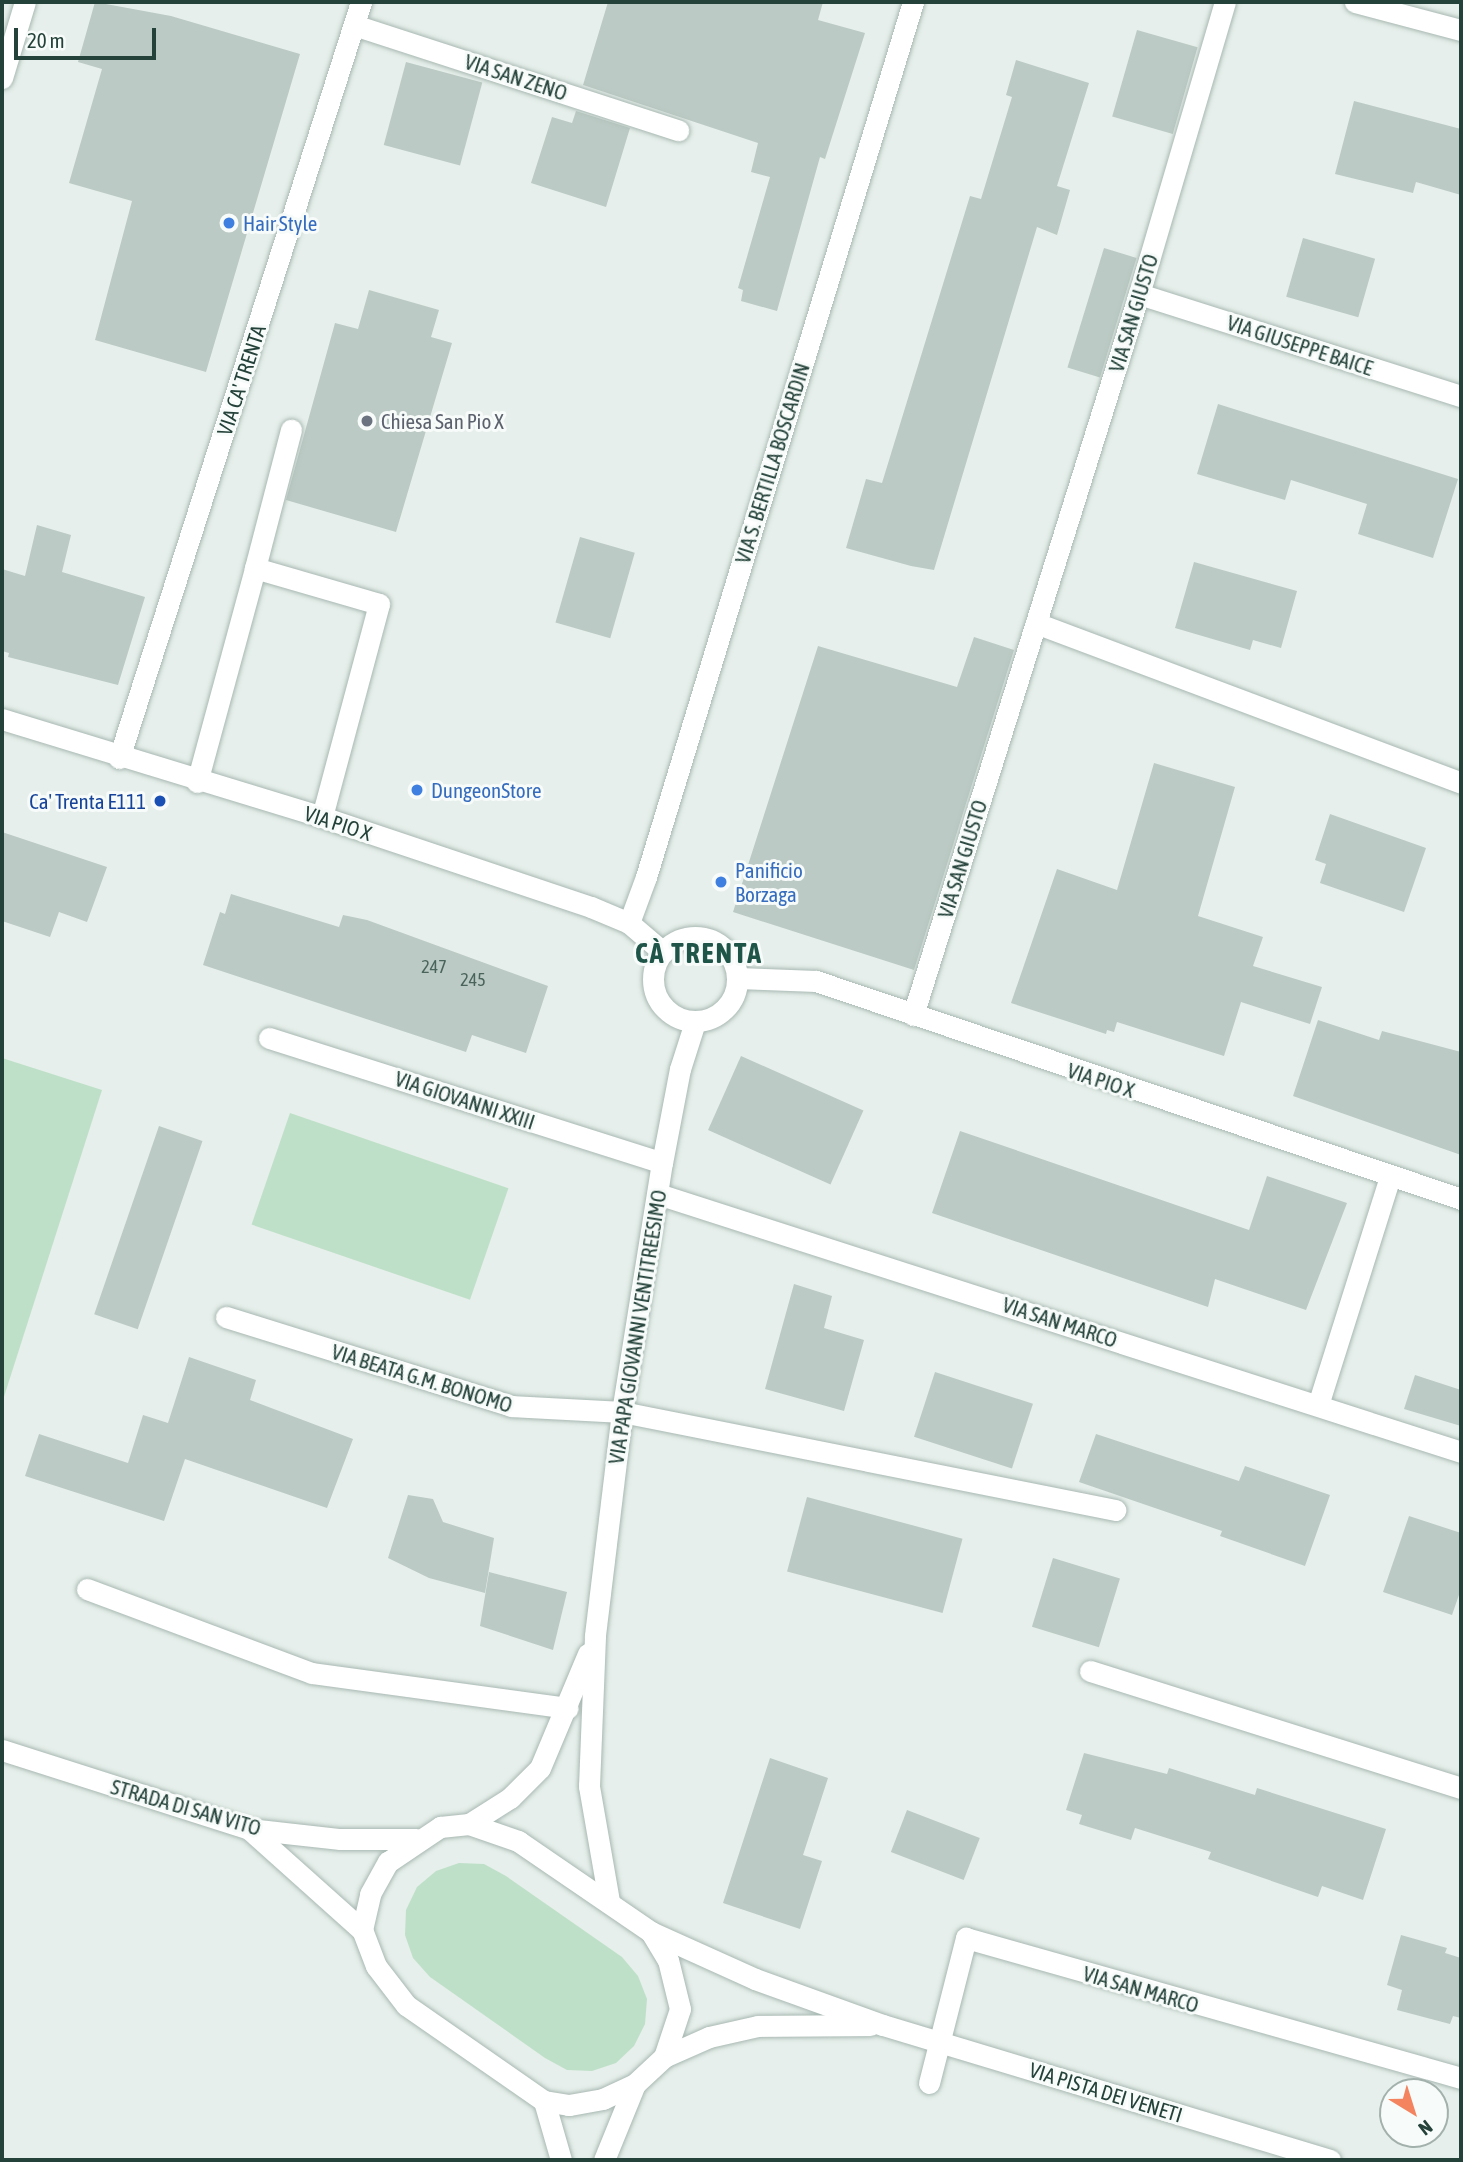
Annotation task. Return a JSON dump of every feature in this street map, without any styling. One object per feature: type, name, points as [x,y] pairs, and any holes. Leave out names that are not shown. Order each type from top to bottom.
[{"type":"street","points":[[2,78],[25,2]]},
{"type":"street","name":"VIA CA' TRENTA","points":[[119,758],[361,2]]},
{"type":"street","name":"VIA S. BERTILLA BOSCARDIN","points":[[629,923],[646,877],[913,2]]},
{"type":"street","name":"VIA SAN GIUSTO","points":[[913,1015],[1139,294],[1225,2]]},
{"type":"street","points":[[1355,2],[1461,30]]},
{"type":"street","name":"VIA SAN ZENO","points":[[354,25],[678,130]]},
{"type":"street","name":"VIA GIUSEPPE BAICE","points":[[1139,294],[1461,396]]},
{"type":"street","points":[[197,782],[291,430]]},
{"type":"street","points":[[255,568],[380,604],[322,817]]},
{"type":"street","points":[[1036,623],[1461,783]]},
{"type":"street","name":"VIA PIO X","points":[[2,719],[197,782],[322,817],[629,923],[663,952]]},
{"type":"street","points":[[684,939],[709,939],[729,954],[738,978],[726,1009],[712,1018],[695,1022],[670,1013],[660,1003],[653,977],[663,952],[684,939]]},
{"type":"street","name":"VIA PIO X","points":[[738,978],[816,981],[1461,1199]]},
{"type":"street","name":"VIA PAPA GIOVANNI VENTITREESIMO","points":[[609,1901],[595,1841],[589,1786],[595,1635],[622,1412],[662,1163],[680,1069],[695,1022]]},
{"type":"street","name":"VIA GIOVANNI XXIII","points":[[269,1038],[662,1163]]},
{"type":"street","points":[[1318,1405],[1390,1176]]},
{"type":"street","name":"VIA SAN MARCO","points":[[658,1194],[1461,1452]]},
{"type":"street","name":"VIA BEATA G.M. BONOMO","points":[[226,1317],[511,1406],[622,1412],[1115,1510]]},
{"type":"street","points":[[88,1589],[312,1673],[568,1708]]},
{"type":"street","name":"VIA PAPA GIOVANNI VENTITREESIMO","points":[[469,1824],[510,1798],[540,1768],[568,1708],[595,1635]]},
{"type":"street","points":[[1090,1671],[1461,1788]]},
{"type":"street","name":"STRADA DI SAN VITO","points":[[2,1750],[249,1829],[340,1839],[416,1839]]},
{"type":"street","name":"VIA PAPA GIOVANNI VENTITREESIMO","points":[[362,1930],[370,1894],[388,1862],[416,1839],[440,1827],[469,1824],[518,1842],[651,1931],[668,1959],[680,2010],[664,2057],[635,2084],[603,2099],[569,2105],[544,2101]]},
{"type":"street","points":[[249,1829],[362,1930],[376,1966],[405,2005],[544,2101],[561,2160]]},
{"type":"street","name":"VIA PISTA DEI VENETI","points":[[651,1931],[755,1979],[883,2025],[1330,2160]]},
{"type":"street","name":"VIA SAN MARCO","points":[[929,2083],[966,1938],[1461,2078]]},
{"type":"street","name":"VIA PISTA DEI VENETI","points":[[664,2057],[709,2037],[758,2026],[883,2025]]},
{"type":"street","name":"VIA PAPA GIOVANNI VENTITREESIMO","points":[[604,2160],[635,2084]]},
{"type":"green space","points":[[2,1058],[102,1090],[2,1403]]},
{"type":"green space","points":[[290,1113],[508,1188],[470,1300],[252,1225]]},
{"type":"green space","points":[[459,1863],[484,1864],[506,1876],[622,1957],[638,1976],[647,1999],[645,2024],[634,2046],[616,2063],[592,2071],[567,2070],[545,2058],[430,1977],[413,1958],[405,1935],[406,1910],[417,1887],[436,1871]]},
{"type":"building","points":[[95,2],[171,16],[300,54],[206,372],[95,340],[132,201],[69,183],[102,69],[78,62]]},
{"type":"building","points":[[608,2],[823,2],[818,20],[865,33],[825,159],[820,157],[777,311],[741,301],[743,290],[738,288],[770,177],[751,172],[758,143],[583,85]]},
{"type":"building","points":[[1137,30],[1198,47],[1173,134],[1112,117]]},
{"type":"building","points":[[1016,60],[1089,83],[1057,186],[1070,190],[1057,235],[1037,227],[934,570],[911,566],[846,548],[866,479],[882,483],[970,196],[981,199],[1012,97],[1006,95]]},
{"type":"building","points":[[406,62],[482,82],[460,166],[384,145]]},
{"type":"building","points":[[1354,101],[1461,129],[1461,195],[1416,182],[1413,193],[1335,174]]},
{"type":"building","points":[[576,111],[630,128],[606,207],[531,183],[552,117],[572,123]]},
{"type":"building","points":[[1303,238],[1375,259],[1358,317],[1286,297]]},
{"type":"building","points":[[1104,248],[1137,258],[1100,377],[1067,368]]},
{"type":"building","name":"Chiesa San Pio X","points":[[369,290],[439,310],[431,337],[452,343],[396,532],[286,500],[335,323],[358,329]]},
{"type":"building","points":[[1218,404],[1458,479],[1433,558],[1358,534],[1367,504],[1291,480],[1285,500],[1197,474]]},
{"type":"building","points":[[37,525],[71,535],[62,572],[145,597],[118,685],[8,657],[9,653],[2,651],[2,569],[25,576]]},
{"type":"building","points":[[580,537],[635,553],[610,638],[555,623]]},
{"type":"building","points":[[1194,562],[1297,591],[1281,648],[1253,640],[1250,650],[1175,628]]},
{"type":"building","points":[[974,637],[1014,650],[914,970],[733,912],[818,646],[957,687]]},
{"type":"building","points":[[1154,763],[1235,787],[1198,916],[1263,937],[1253,966],[1322,987],[1310,1024],[1241,1002],[1224,1056],[1117,1022],[1114,1032],[1107,1030],[1106,1034],[1011,1003],[1057,869],[1117,890]]},
{"type":"building","points":[[1330,814],[1426,848],[1404,912],[1320,883],[1326,864],[1315,860]]},
{"type":"building","points":[[2,832],[107,867],[87,922],[59,912],[50,937],[2,921]]},
{"type":"building","points":[[231,894],[339,927],[343,915],[367,920],[548,986],[526,1053],[472,1035],[466,1052],[203,965],[220,912],[225,914]]},
{"type":"building","points":[[1318,1020],[1379,1040],[1382,1031],[1461,1052],[1461,1155],[1293,1096]]},
{"type":"building","points":[[741,1056],[863,1111],[830,1184],[708,1130]]},
{"type":"building","points":[[159,1126],[202,1141],[138,1329],[94,1314]]},
{"type":"building","points":[[960,1131],[1249,1230],[1267,1176],[1347,1203],[1306,1310],[1215,1279],[1208,1307],[932,1213]]},
{"type":"building","points":[[794,1284],[832,1296],[824,1328],[864,1340],[844,1411],[765,1389]]},
{"type":"building","points":[[189,1357],[256,1380],[250,1400],[353,1439],[327,1508],[185,1459],[164,1521],[25,1476],[39,1434],[128,1463],[143,1415],[168,1423]]},
{"type":"building","points":[[935,1372],[1033,1404],[1012,1469],[914,1437]]},
{"type":"building","points":[[1415,1375],[1461,1390],[1461,1426],[1404,1409]]},
{"type":"building","points":[[1096,1434],[1239,1481],[1245,1466],[1330,1495],[1305,1566],[1220,1536],[1222,1531],[1079,1482]]},
{"type":"building","points":[[408,1495],[433,1499],[443,1522],[494,1538],[485,1593],[429,1578],[388,1558]]},
{"type":"building","points":[[807,1497],[963,1539],[943,1613],[787,1571]]},
{"type":"building","points":[[1409,1516],[1461,1533],[1461,1589],[1452,1615],[1383,1592]]},
{"type":"building","points":[[1053,1558],[1120,1578],[1099,1647],[1032,1627]]},
{"type":"building","points":[[489,1572],[567,1592],[553,1650],[480,1626]]},
{"type":"building","points":[[1084,1753],[1167,1774],[1169,1768],[1255,1795],[1257,1788],[1386,1829],[1363,1900],[1322,1886],[1318,1897],[1208,1859],[1211,1852],[1135,1828],[1131,1840],[1079,1824],[1082,1815],[1066,1810]]},
{"type":"building","points":[[770,1758],[828,1778],[803,1855],[822,1861],[800,1929],[723,1903]]},
{"type":"building","points":[[907,1810],[980,1838],[964,1880],[891,1852]]},
{"type":"building","points":[[1401,1935],[1447,1948],[1445,1953],[1461,1958],[1461,2018],[1453,2016],[1450,2024],[1397,2010],[1402,1990],[1387,1985]]},
{"type":"place","name":"Hair Style","points":[[229,223]]},
{"type":"place","name":"Chiesa San Pio X","points":[[367,421]]},
{"type":"place","name":"DungeonStore","points":[[417,790]]},
{"type":"place","name":"Ca' Trenta E111","points":[[160,801]]},
{"type":"place","name":"Panificio Borzaga","points":[[721,882]]},
{"type":"district","name":"CÀ TRENTA","points":[[699,953]]}]
